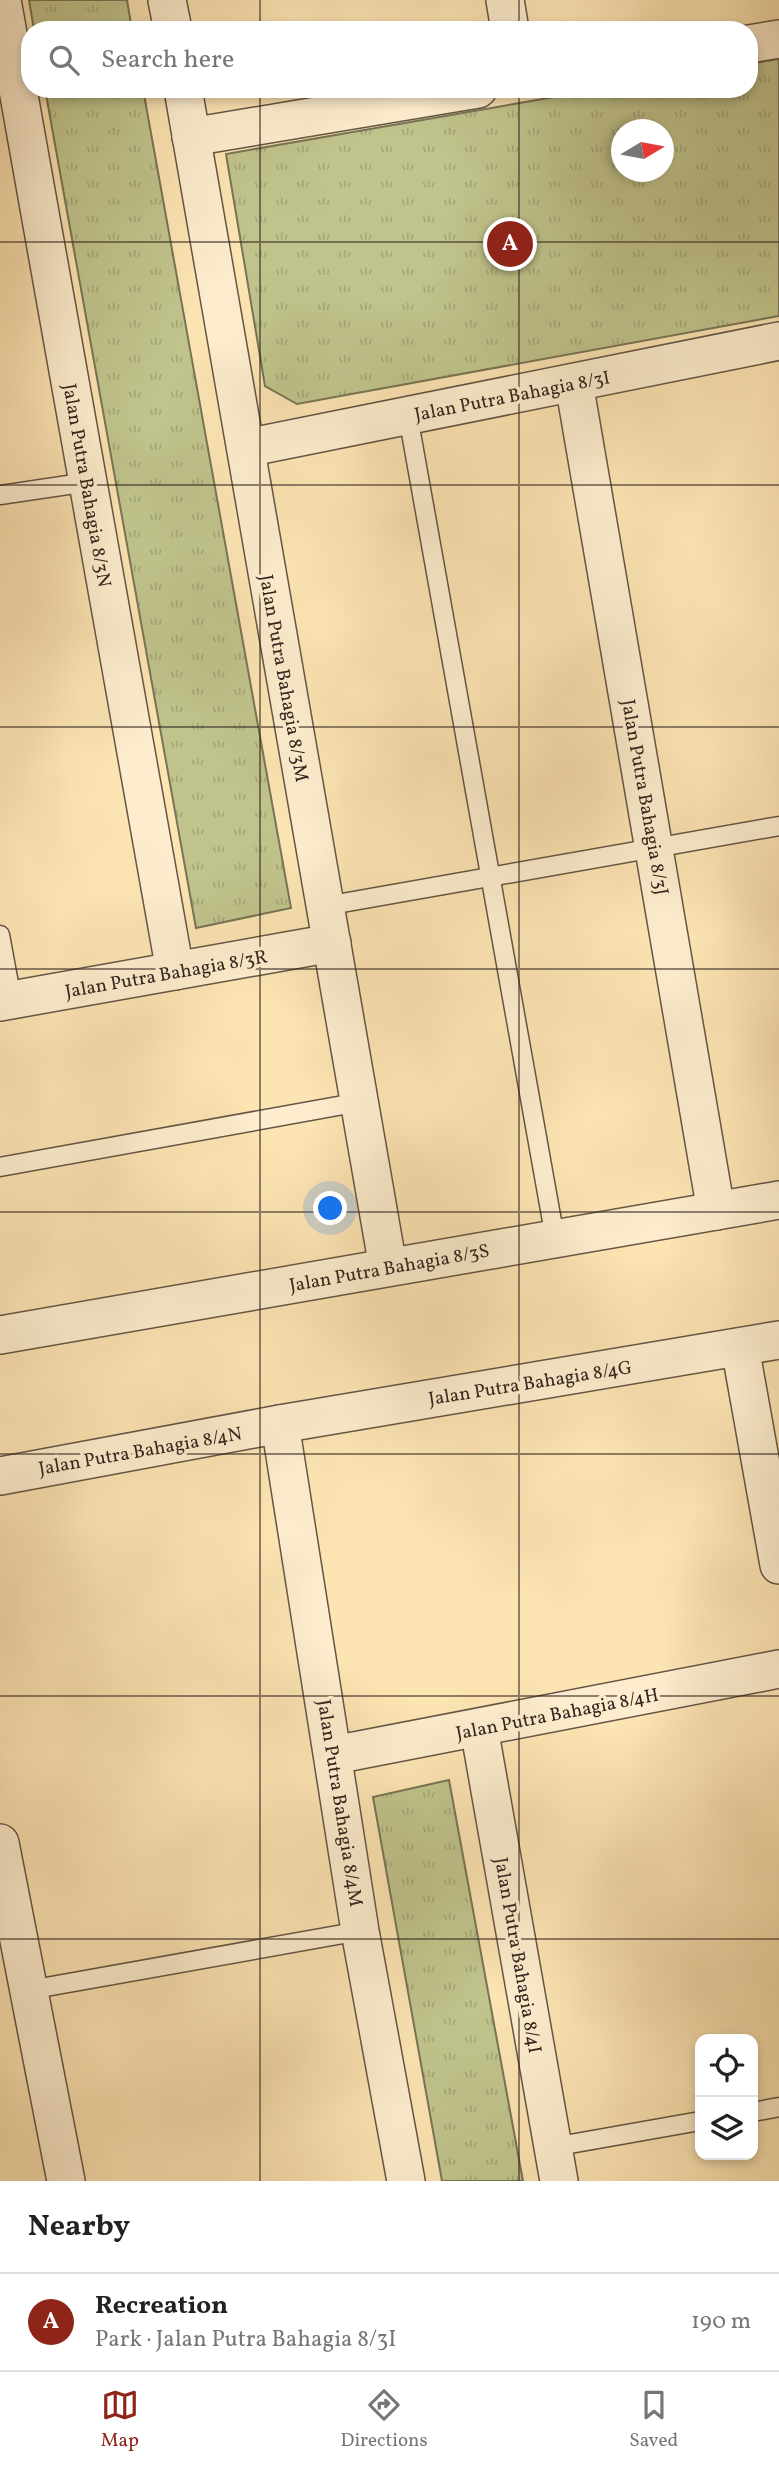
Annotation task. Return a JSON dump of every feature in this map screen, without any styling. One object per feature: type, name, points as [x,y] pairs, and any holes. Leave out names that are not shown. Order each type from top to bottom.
[{"type":"street","points":[[167,0],[171,21]]},
{"type":"street","points":[[505,0],[508,21]]},
{"type":"street","name":"Jalan Putra Bahagia 8/3N","points":[[2,15],[175,971]]},
{"type":"street","points":[[758,42],[779,39]]},
{"type":"street","name":"Jalan Putra Bahagia 8/3M","points":[[184,98],[388,1267]]},
{"type":"street","points":[[191,137],[424,98]]},
{"type":"street","name":"Jalan Putra Bahagia 8/3I","points":[[246,448],[779,341]]},
{"type":"street","name":"Jalan Putra Bahagia 8/3J","points":[[574,383],[716,1210]]},
{"type":"street","name":"Jalan Putra Bahagia 8/3R","points":[[6,1001],[332,943]]},
{"type":"street","name":"Jalan Putra Bahagia 8/3S","points":[[0,1335],[779,1200]]},
{"type":"street","name":"Jalan Putra Bahagia 8/4G","points":[[280,1424],[779,1340]]},
{"type":"street","points":[[740,1347],[779,1565]]},
{"type":"street","name":"Jalan Putra Bahagia 8/4N","points":[[0,1476],[280,1424]]},
{"type":"street","name":"Jalan Putra Bahagia 8/4M","points":[[280,1424],[360,1931],[406,2181]]},
{"type":"street","name":"Jalan Putra Bahagia 8/4H","points":[[334,1755],[779,1668]]},
{"type":"street","name":"Jalan Putra Bahagia 8/4I","points":[[480,1728],[556,2164]]},
{"type":"street","points":[[0,1843],[66,2181]]},
{"type":"lane","points":[[408,416],[555,1238]]},
{"type":"lane","points":[[0,495],[88,482]]},
{"type":"lane","points":[[325,906],[779,827]]},
{"type":"lane","points":[[0,935],[6,1001]]},
{"type":"lane","points":[[0,1167],[360,1102]]},
{"type":"lane","points":[[29,1990],[360,1931]]},
{"type":"lane","points":[[758,2111],[779,2107]]},
{"type":"lane","points":[[556,2164],[695,2122]]},
{"type":"green space","points":[[29,0],[127,0],[130,21],[32,21]]},
{"type":"green space","points":[[779,59],[779,316],[297,404],[265,386],[226,154],[548,98],[758,98],[758,62]]},
{"type":"green space","points":[[47,98],[145,98],[291,908],[196,928]]},
{"type":"green space","points":[[449,1780],[523,2181],[442,2181],[373,1797]]},
{"type":"place","name":"Recreation","points":[[510,244]]}]
